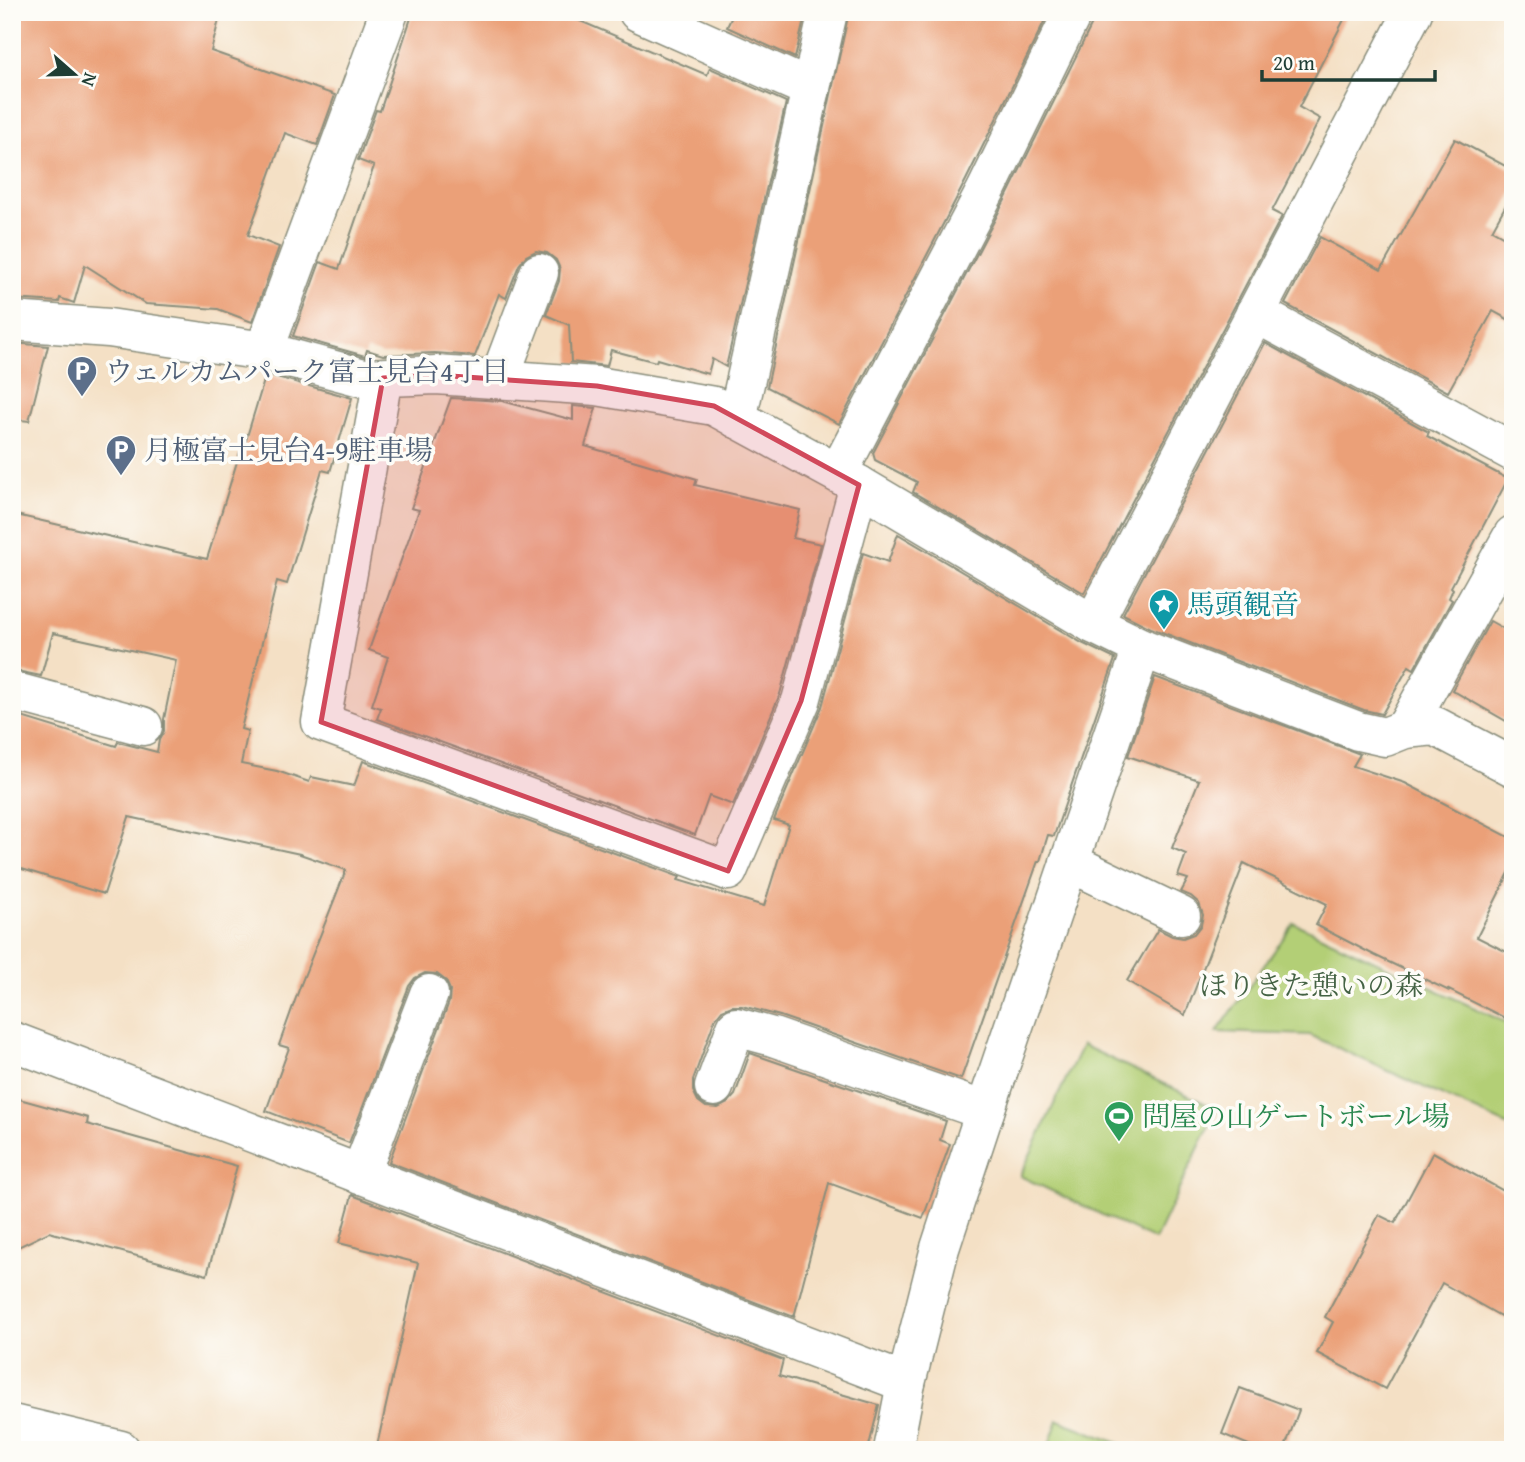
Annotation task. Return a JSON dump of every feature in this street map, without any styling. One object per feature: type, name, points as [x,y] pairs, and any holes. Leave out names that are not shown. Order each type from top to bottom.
[{"type":"street","points":[[264,351],[389,12]]},
{"type":"street","points":[[638,12],[811,89]]},
{"type":"street","points":[[737,418],[828,12]]},
{"type":"street","points":[[383,378],[321,722],[728,871],[801,701],[848,479],[1073,12]]},
{"type":"street","points":[[1093,624],[1413,12]]},
{"type":"street","points":[[499,379],[539,273]]},
{"type":"street","points":[[1255,313],[1513,452]]},
{"type":"street","points":[[12,321],[108,328],[264,351],[364,378],[436,375],[597,386],[714,406],[848,479],[1093,624],[1142,648],[1358,731],[1385,737],[1405,729],[1435,726],[1513,767]]},
{"type":"street","points":[[1405,729],[1513,535]]},
{"type":"street","points":[[892,1450],[940,1248],[1142,648]]},
{"type":"street","points":[[12,691],[143,726]]},
{"type":"street","points":[[1069,862],[1181,916]]},
{"type":"street","points":[[360,1175],[429,995]]},
{"type":"street","points":[[714,1087],[736,1027],[773,1037],[985,1111]]},
{"type":"street","points":[[12,1041],[906,1384]]},
{"type":"street","points":[[12,1424],[69,1444],[121,1450]]},
{"type":"highlighted area","points":[[436,375],[597,386],[714,406],[859,485],[801,701],[728,871],[321,722],[383,378]]},
{"type":"green space","name":"ほりきた憩いの森","points":[[1294,923],[1513,1026],[1513,1128],[1310,1035],[1217,1032]]},
{"type":"green space","name":"問屋の山ゲートボール場","points":[[1082,1045],[1217,1109],[1155,1240],[1020,1176]]},
{"type":"green space","points":[[1058,1420],[1136,1450],[1047,1450]]},
{"type":"building","points":[[12,12],[221,12],[211,51],[335,95],[317,145],[285,133],[248,235],[279,247],[252,322],[218,309],[146,304],[85,265],[74,303],[60,298],[59,302],[12,299]]},
{"type":"building","points":[[413,12],[559,12],[707,75],[710,68],[786,102],[726,367],[712,359],[708,374],[657,359],[656,362],[611,350],[607,366],[571,362],[569,325],[546,315],[559,281],[560,269],[556,260],[547,253],[536,251],[526,256],[519,265],[506,298],[499,294],[475,356],[435,353],[383,355],[367,350],[365,356],[293,336],[320,262],[339,269],[374,166],[358,160],[376,110],[380,111]]},
{"type":"building","points":[[734,12],[806,12],[795,58],[727,27]]},
{"type":"building","points":[[849,12],[1049,12],[966,180],[839,424],[767,387]]},
{"type":"building","points":[[1095,12],[1348,12],[1299,107],[1320,119],[1272,211],[1282,216],[1084,593],[913,492],[917,482],[875,460],[873,453],[1005,200],[1093,22]]},
{"type":"building","points":[[1455,139],[1513,170],[1513,192],[1492,230],[1513,242],[1513,322],[1493,311],[1448,392],[1285,304],[1320,237],[1381,270]]},
{"type":"building","points":[[12,343],[48,346],[29,421],[12,419]]},
{"type":"building","points":[[1265,343],[1429,432],[1427,436],[1508,479],[1451,587],[1453,589],[1449,598],[1452,600],[1414,669],[1409,666],[1382,714],[1364,710],[1151,628],[1123,614]]},
{"type":"building","points":[[266,374],[352,398],[330,472],[322,470],[287,584],[277,581],[241,729],[248,731],[241,764],[277,771],[309,782],[311,777],[354,786],[363,761],[680,877],[678,880],[764,906],[789,825],[774,820],[822,707],[863,553],[888,562],[898,534],[1082,643],[1115,659],[1054,836],[1048,835],[1038,861],[961,1079],[780,1016],[742,1006],[722,1010],[715,1019],[693,1080],[693,1091],[698,1101],[706,1107],[718,1108],[728,1103],[735,1095],[750,1053],[946,1121],[940,1140],[950,1144],[923,1218],[829,1183],[794,1317],[389,1162],[449,1002],[450,990],[446,981],[437,974],[425,973],[415,978],[409,986],[349,1143],[266,1111],[289,1048],[279,1045],[346,870],[300,854],[129,817],[104,894],[12,866],[12,714],[116,746],[118,742],[157,752],[164,731],[176,660],[53,633],[41,676],[12,670],[12,514],[207,559]]},
{"type":"building","points":[[451,398],[502,401],[573,420],[573,406],[596,408],[585,446],[697,479],[695,485],[800,510],[793,538],[821,544],[780,694],[733,805],[709,796],[695,835],[377,719],[381,708],[372,705],[388,657],[369,650],[419,510],[411,508]]},
{"type":"building","points":[[1490,621],[1513,634],[1513,725],[1452,690]]},
{"type":"building","points":[[1155,677],[1360,754],[1353,766],[1405,783],[1513,839],[1513,865],[1477,937],[1513,955],[1513,1022],[1316,925],[1327,904],[1244,863],[1185,1015],[1127,981],[1158,929],[1183,938],[1194,934],[1201,925],[1203,915],[1199,903],[1181,892],[1188,879],[1178,876],[1186,854],[1172,848],[1199,780],[1128,756]]},
{"type":"building","points":[[12,1097],[88,1118],[87,1124],[237,1166],[207,1275],[49,1232],[12,1250]]},
{"type":"building","points":[[1433,1152],[1513,1196],[1513,1323],[1442,1283],[1385,1389],[1317,1353],[1333,1322],[1325,1317],[1379,1215],[1395,1223]]},
{"type":"building","points":[[352,1195],[783,1360],[779,1376],[879,1405],[868,1450],[376,1450],[418,1263],[339,1243]]},
{"type":"building","points":[[1240,1388],[1299,1410],[1284,1450],[1261,1450],[1222,1434]]},
{"type":"place","name":"ウェルカムパーク富士見台4丁目","points":[[82,398]]},
{"type":"place","name":"月極富士見台4-9駐車場","points":[[121,477]]},
{"type":"place","name":"馬頭観音","points":[[1164,631]]},
{"type":"place","name":"問屋の山ゲートボール場","points":[[1119,1143]]}]
